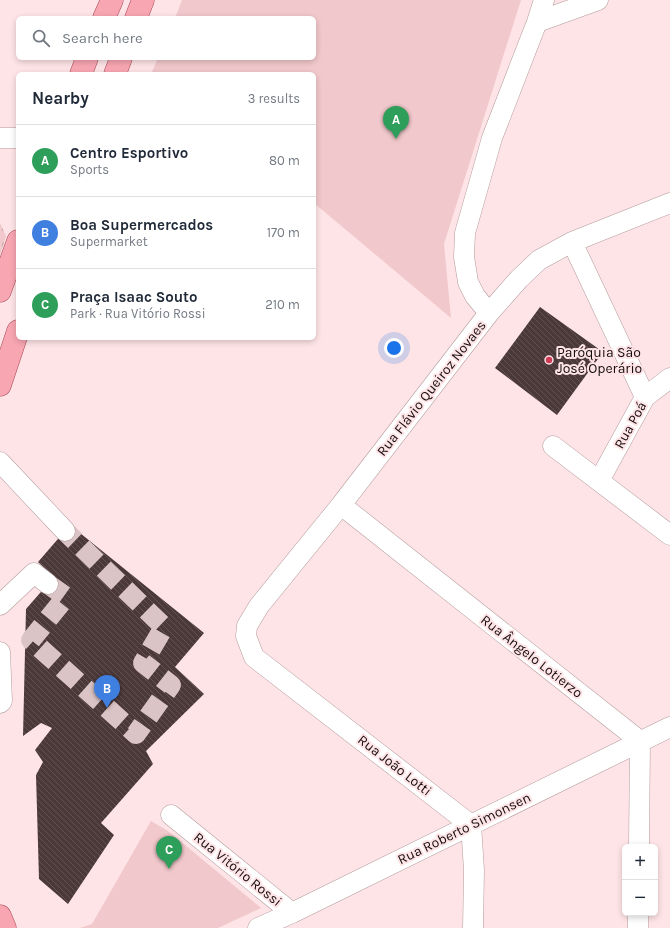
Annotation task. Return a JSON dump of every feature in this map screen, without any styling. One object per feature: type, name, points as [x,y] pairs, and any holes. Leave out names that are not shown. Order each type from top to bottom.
[{"type":"main road","points":[[105,16],[112,0]]},
{"type":"main road","points":[[137,16],[143,0]]},
{"type":"main road","points":[[82,72],[86,60]]},
{"type":"main road","points":[[116,72],[120,60]]},
{"type":"main road","points":[[0,291],[16,247]]},
{"type":"main road","points":[[0,385],[16,337]]},
{"type":"main road","points":[[0,916],[5,928]]},
{"type":"street","points":[[489,313],[475,296],[468,282],[464,257],[465,233],[492,138],[537,22],[544,0]]},
{"type":"street","points":[[537,22],[598,0]]},
{"type":"street","points":[[0,138],[16,138]]},
{"type":"street","name":"Rua Flávio Queiroz Novaes","points":[[246,636],[247,626],[259,606],[341,505],[489,313],[519,279],[539,260],[572,242],[670,203]]},
{"type":"street","points":[[572,242],[645,397]]},
{"type":"street","name":"Rua Poá","points":[[599,481],[645,397],[670,378]]},
{"type":"street","points":[[553,446],[670,535]]},
{"type":"street","points":[[0,462],[65,531]]},
{"type":"street","name":"Rua Ângelo Lotierzo","points":[[341,505],[640,741]]},
{"type":"street","points":[[0,605],[34,573],[48,584]]},
{"type":"street","name":"Rua João Lotti","points":[[246,636],[254,657],[471,825]]},
{"type":"street","points":[[0,652],[2,701],[0,703]]},
{"type":"street","name":"Rua Roberto Simonsen","points":[[258,928],[292,920],[471,825],[670,727]]},
{"type":"street","points":[[639,844],[640,741]]},
{"type":"street","name":"Rua Vitório Rossi","points":[[171,815],[292,920]]},
{"type":"street","points":[[471,825],[474,870],[473,928]]},
{"type":"street","points":[[638,916],[638,928]]},
{"type":"green space","points":[[182,0],[521,0],[444,244],[451,318],[316,205],[316,72],[152,72],[157,60],[316,60],[316,16],[176,16]]},
{"type":"green space","points":[[0,223],[6,236],[0,255]]},
{"type":"green space","points":[[151,821],[168,831],[261,908],[218,928],[80,928],[92,924]]},
{"type":"building","name":"Paróquia São José Operário","points":[[540,307],[603,352],[557,415],[495,368]]},
{"type":"building","points":[[70,525],[204,633],[175,667],[204,694],[146,751],[153,764],[101,823],[114,835],[68,904],[39,879],[36,775],[43,762],[35,750],[52,728],[41,723],[23,736],[26,609],[54,577],[38,562]]},
{"type":"tunnel","points":[[48,584],[66,597],[31,640],[136,734],[171,685],[143,663],[164,627],[65,531]]},
{"type":"place","name":"Centro Esportivo","points":[[396,139]]},
{"type":"place","name":"Paróquia São José Operário","points":[[549,360]]},
{"type":"place","name":"Boa Supermercados","points":[[107,708]]},
{"type":"place","name":"Praça Isaac Souto","points":[[169,869]]}]
